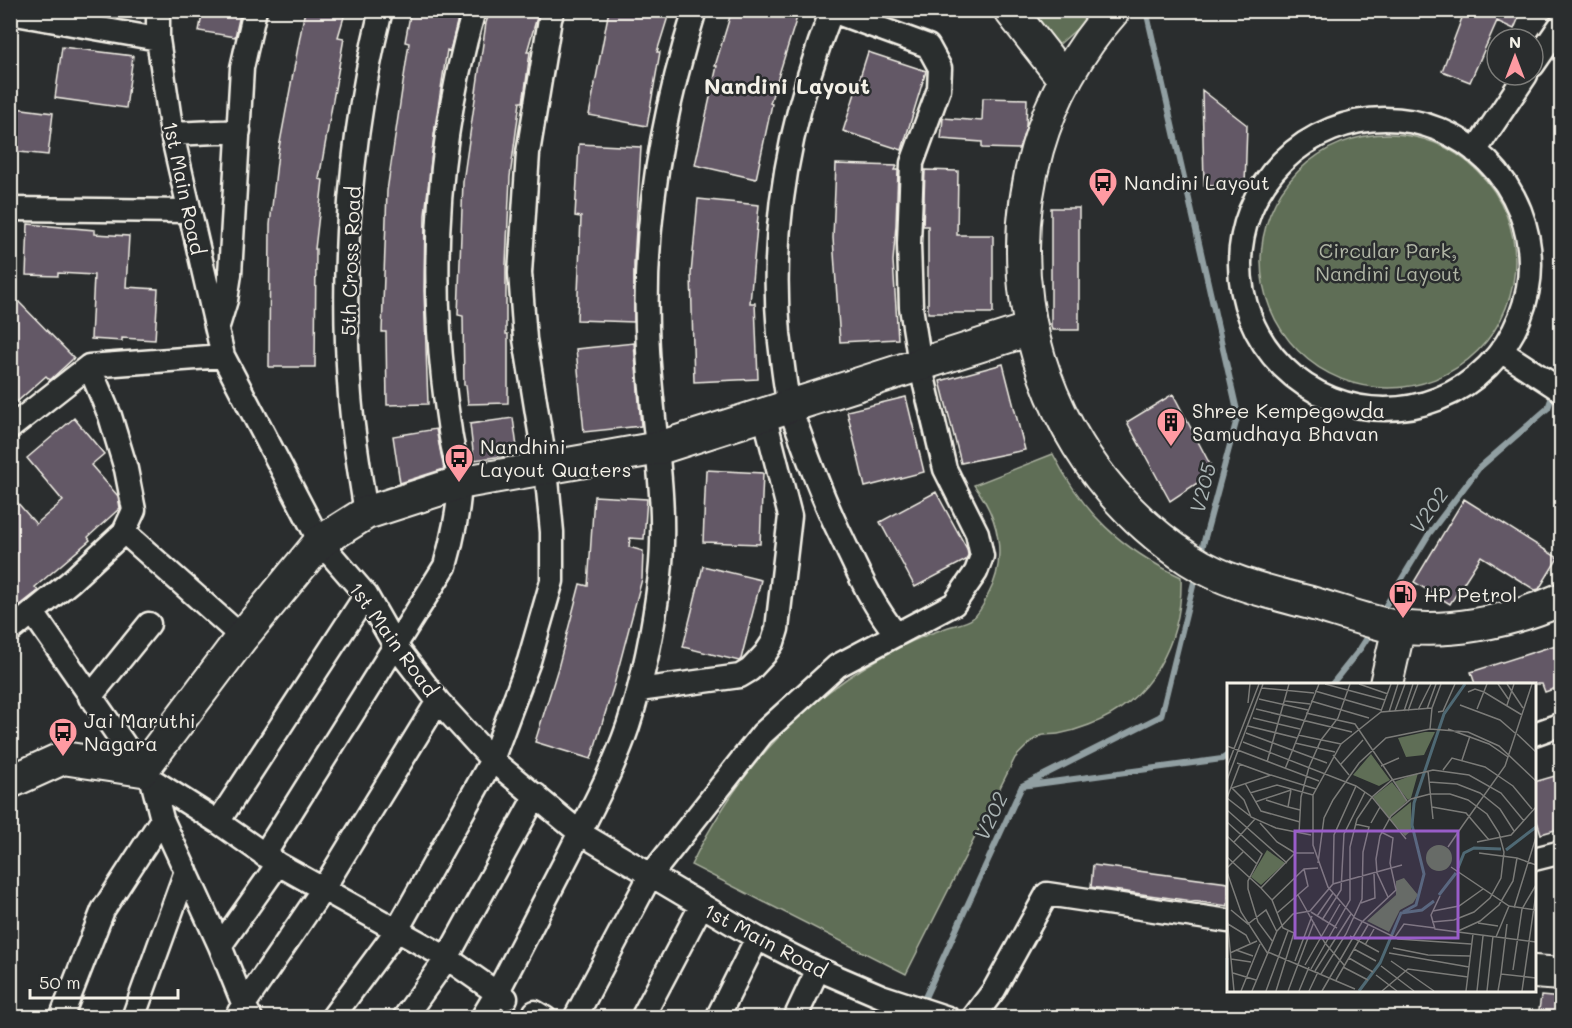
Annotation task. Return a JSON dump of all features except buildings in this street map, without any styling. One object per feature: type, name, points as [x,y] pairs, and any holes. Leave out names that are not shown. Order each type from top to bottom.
[{"type":"street","name":"1st Main Road","points":[[158,10],[158,39],[172,134],[223,356],[320,542],[366,596],[394,644],[438,701],[492,760],[580,833],[701,906],[818,969],[881,996],[948,1017]]},
{"type":"street","points":[[217,329],[226,300],[230,274],[242,68],[255,10]]},
{"type":"street","name":"5th Cross Road","points":[[366,513],[350,396],[346,278],[354,160],[362,101],[381,10]]},
{"type":"street","points":[[220,946],[394,644],[445,566],[452,543],[459,483],[449,422],[439,331],[439,229],[449,128],[474,10]]},
{"type":"street","points":[[332,1017],[397,930],[492,760],[529,661],[552,581],[552,532],[546,469],[525,339],[520,273],[528,153],[553,10]]},
{"type":"street","points":[[482,1017],[502,995],[614,763],[639,690],[654,623],[660,572],[662,500],[648,351],[647,252],[658,153],[670,95],[695,10]]},
{"type":"street","points":[[1010,10],[1064,79]]},
{"type":"street","points":[[1114,10],[1087,44],[1064,79],[1035,156],[1024,216],[1023,278],[1031,329],[1045,377],[1058,408],[1092,466],[1137,517],[1162,540],[1222,578],[1392,626],[1440,627],[1490,622],[1520,615],[1562,599]]},
{"type":"street","points":[[575,1017],[650,876],[762,734],[837,666],[954,604],[976,572],[982,556],[976,533],[945,469],[920,364],[910,307],[909,244],[912,163],[939,89],[940,68],[928,46],[832,11],[818,46],[801,101],[791,141],[780,212],[777,268],[782,359],[777,410],[790,516],[778,622],[773,642],[758,662],[740,675],[639,690]]},
{"type":"street","points":[[10,13],[42,14],[158,39]]},
{"type":"street","points":[[1545,48],[1562,23]]},
{"type":"street","points":[[1475,151],[1518,87]]},
{"type":"street","points":[[1380,119],[1425,124],[1465,143],[1475,151],[1496,170],[1518,205],[1530,244],[1530,285],[1518,324],[1501,351],[1463,388],[1422,406],[1377,410],[1333,401],[1294,380],[1264,347],[1245,307],[1238,263],[1246,219],[1266,180],[1297,148],[1336,127],[1380,119]]},
{"type":"street","points":[[172,134],[239,131]]},
{"type":"street","points":[[10,209],[188,211]]},
{"type":"street","points":[[147,775],[242,638],[320,542],[366,513],[459,483],[658,448],[1031,329]]},
{"type":"street","points":[[1501,351],[1562,391]]},
{"type":"street","points":[[10,428],[89,366],[223,356]]},
{"type":"street","points":[[10,631],[70,582],[124,532],[134,510],[126,469],[110,416],[89,366]]},
{"type":"street","points":[[777,410],[874,606],[896,634]]},
{"type":"street","points":[[124,532],[242,638]]},
{"type":"street","points":[[218,822],[366,596]]},
{"type":"street","points":[[33,614],[147,775],[162,819],[220,946],[243,1013]]},
{"type":"street","points":[[90,697],[149,624]]},
{"type":"street","points":[[1386,683],[1392,626]]},
{"type":"street","points":[[243,1013],[323,890],[438,701]]},
{"type":"street","points":[[1536,733],[1562,724]]},
{"type":"street","points":[[10,782],[63,758],[147,775],[271,859],[447,958],[502,995]]},
{"type":"street","points":[[404,1017],[447,958],[536,795]]},
{"type":"street","points":[[61,1017],[103,910],[162,819]]},
{"type":"street","points":[[1536,858],[1562,852]]},
{"type":"street","points":[[133,1017],[186,871]]},
{"type":"street","points":[[976,1014],[994,990],[1047,894],[1227,921]]},
{"type":"street","points":[[642,1017],[701,906]]},
{"type":"street","points":[[717,1017],[757,938]]},
{"type":"street","points":[[1536,966],[1562,960]]},
{"type":"street","points":[[795,1017],[818,969]]},
{"type":"street","points":[[1536,972],[1562,974]]},
{"type":"green space","points":[[1021,11],[1097,11],[1054,49]]},
{"type":"green space","name":"Circular Park, Nandini Layout","points":[[1388,134],[1413,137],[1437,144],[1459,155],[1478,171],[1494,190],[1505,212],[1512,236],[1515,261],[1512,286],[1505,310],[1494,332],[1478,351],[1459,367],[1437,378],[1413,385],[1388,388],[1363,385],[1339,378],[1317,367],[1298,351],[1282,332],[1271,310],[1264,286],[1261,261],[1264,236],[1271,212],[1282,190],[1298,171],[1317,155],[1339,144],[1363,137]]},
{"type":"green space","points":[[1053,454],[1077,494],[1106,527],[1140,554],[1181,577],[1176,624],[1159,666],[1146,685],[1130,701],[1111,715],[1089,725],[1040,736],[1015,758],[906,974],[691,865],[727,802],[748,773],[770,746],[822,697],[851,676],[904,645],[967,622],[978,613],[994,581],[999,553],[995,525],[990,511],[974,485]]},
{"type":"waterway","name":"V205","points":[[1146,10],[1238,415],[1200,556]]},
{"type":"waterway","name":"V202","points":[[1557,381],[1562,368]]},
{"type":"waterway","name":"V202","points":[[1380,615],[1429,534],[1479,468],[1548,408],[1554,391]]},
{"type":"waterway","name":"V205","points":[[1022,786],[1161,716],[1196,574]]},
{"type":"waterway","name":"V202","points":[[1333,683],[1371,632]]},
{"type":"waterway","name":"V202","points":[[922,1004],[1022,786],[1222,759],[1227,756]]},
{"type":"place","name":"Nandini Layout","points":[[1103,208]]},
{"type":"place","name":"Shree Kempegowda Samudhaya Bhavan","points":[[1171,448]]},
{"type":"place","name":"Nandhini Layout Quaters","points":[[459,484]]},
{"type":"place","name":"HP Petrol","points":[[1403,620]]},
{"type":"place","name":"Jai Maruthi Nagara","points":[[63,758]]},
{"type":"district","name":"Nandini Layout","points":[[787,85]]}]
